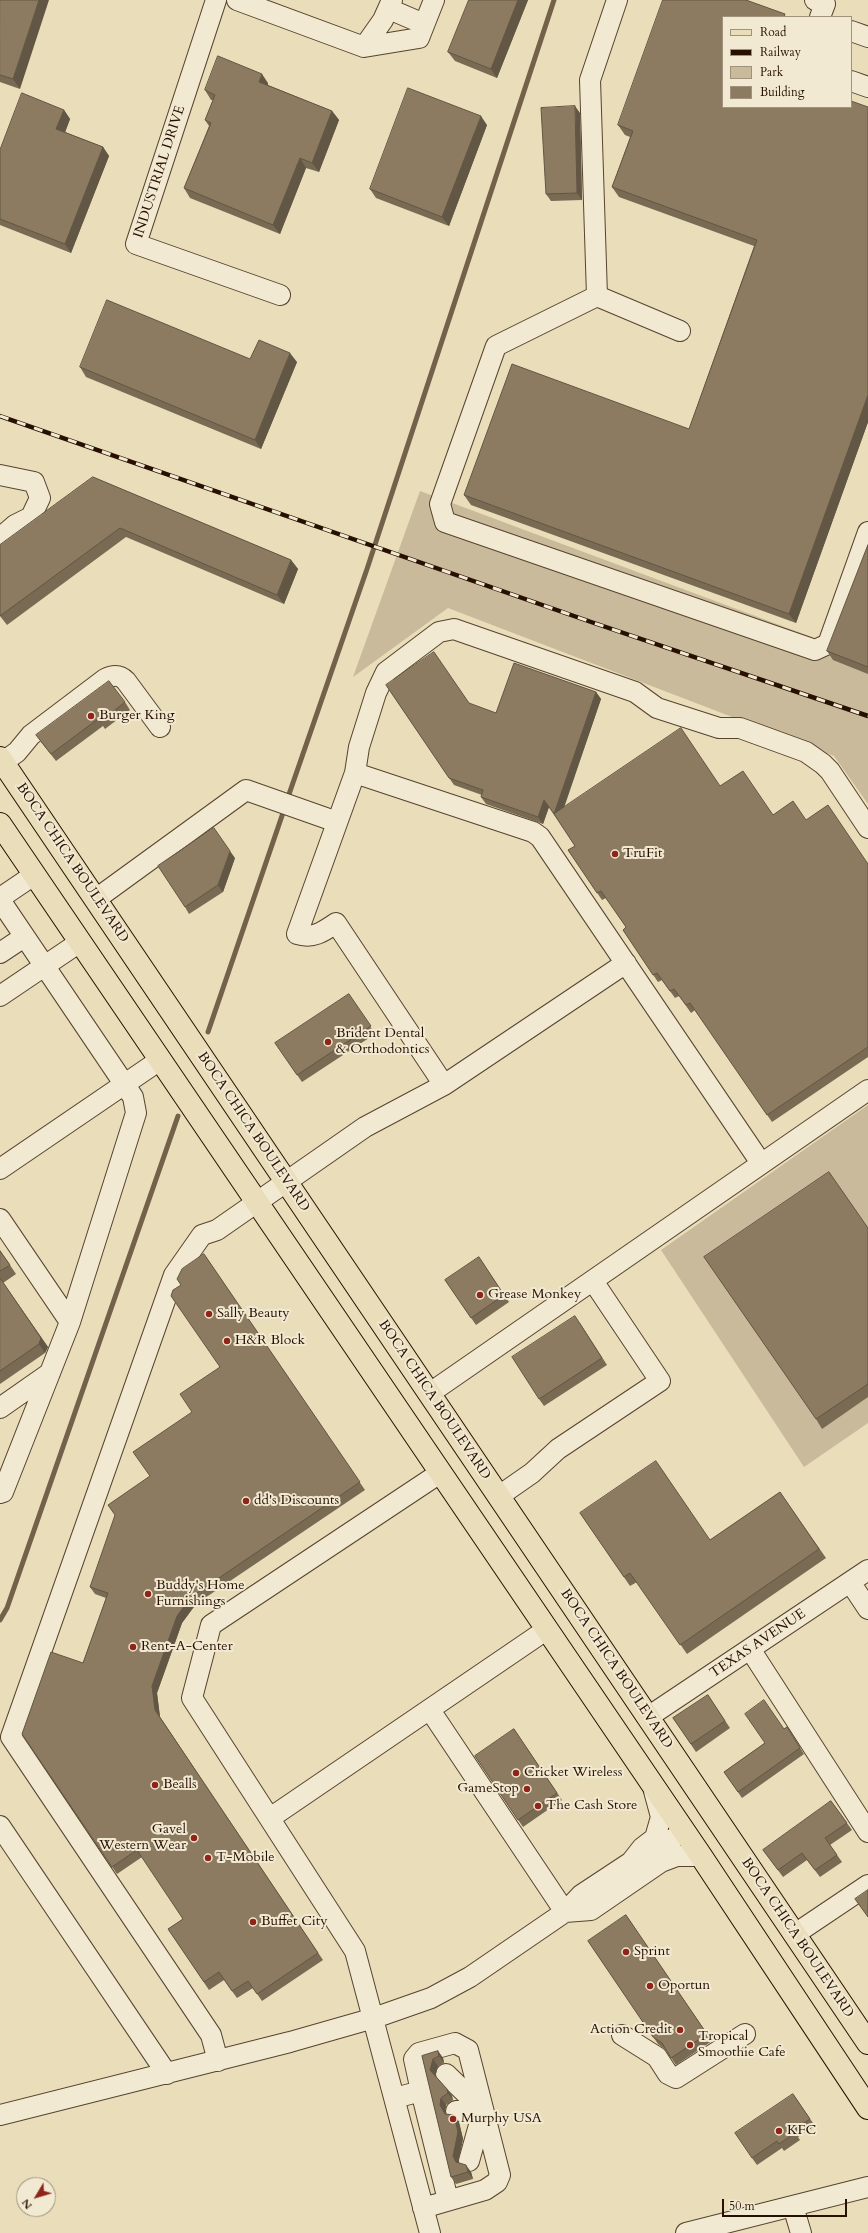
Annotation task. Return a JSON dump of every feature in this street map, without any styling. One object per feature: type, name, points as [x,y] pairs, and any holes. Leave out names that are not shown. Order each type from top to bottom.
[{"type":"main road","name":"BOCA CHICA BOULEVARD","points":[[1,760],[868,2043]]},
{"type":"main road","points":[[0,824],[700,1856],[868,2108]]},
{"type":"street","name":"INDUSTRIAL DRIVE","points":[[216,0],[136,244],[280,295]]},
{"type":"street","points":[[237,0],[364,47],[419,38],[434,0]]},
{"type":"street","points":[[597,296],[590,80],[617,0]]},
{"type":"street","points":[[815,0],[825,4],[820,16]]},
{"type":"street","points":[[364,47],[391,4],[424,24]]},
{"type":"street","points":[[852,31],[868,37]]},
{"type":"street","points":[[852,80],[868,87]]},
{"type":"street","points":[[680,331],[597,296],[496,346],[440,504],[445,522],[815,650],[828,644],[868,532]]},
{"type":"street","points":[[0,475],[34,482],[40,498],[31,517],[14,526],[0,538]]},
{"type":"street","points":[[444,1085],[336,923],[316,935],[310,936],[297,934],[355,773],[359,747],[376,693],[386,672],[439,632],[454,629],[636,692],[657,708],[719,728],[740,728],[806,752],[830,771],[868,828]]},
{"type":"street","points":[[1,760],[16,752],[37,730],[105,679],[116,675],[121,676],[126,681],[160,727]]},
{"type":"street","points":[[355,773],[533,832],[545,843],[762,1163]]},
{"type":"street","points":[[96,899],[246,790],[338,822]]},
{"type":"street","points":[[0,1493],[3,1492],[70,1322],[136,1114],[133,1097],[125,1084],[24,937],[0,899],[34,875]]},
{"type":"street","points":[[0,953],[24,937]]},
{"type":"street","points":[[0,996],[80,942]]},
{"type":"street","points":[[218,2061],[211,2035],[11,1737],[174,1275],[202,1235],[217,1230],[365,1127],[444,1085],[626,963]]},
{"type":"street","points":[[0,1168],[160,1060]]},
{"type":"street","points":[[430,1393],[868,1090]]},
{"type":"street","points":[[0,1219],[70,1322]]},
{"type":"street","points":[[499,1496],[532,1473],[558,1449],[660,1381],[593,1281]]},
{"type":"street","points":[[0,1408],[50,1373]]},
{"type":"street","points":[[427,2232],[423,2208],[395,2098],[355,1951],[192,1698],[211,1625],[440,1473]]},
{"type":"street","name":"TEXAS AVENUE","points":[[648,1717],[868,1570]]},
{"type":"street","points":[[850,1582],[868,1609]]},
{"type":"street","points":[[270,1818],[546,1630]]},
{"type":"street","points":[[750,1650],[868,1832]]},
{"type":"street","points":[[430,1710],[565,1912]]},
{"type":"street","points":[[631,1862],[642,1848],[654,1838],[661,1818],[654,1788]]},
{"type":"street","points":[[0,1826],[166,2074]]},
{"type":"street","points":[[0,2115],[218,2061],[374,2018],[431,1998],[470,1977],[565,1912],[581,1895],[631,1862],[648,1856],[683,1832]]},
{"type":"street","points":[[565,1912],[591,1910],[661,1862],[677,1856],[700,1856]]},
{"type":"street","points":[[795,1934],[868,1885]]},
{"type":"street","points":[[622,2035],[657,2057],[668,2074],[676,2078],[745,2034]]},
{"type":"street","points":[[423,2208],[492,2187],[500,2175],[468,2050],[455,2043],[419,2053],[414,2059],[438,2097],[457,2153],[483,2110]]},
{"type":"street","points":[[395,2098],[438,2097],[483,2110]]},
{"type":"street","points":[[438,2097],[483,2110]]},
{"type":"street","points":[[438,2097],[448,2200]]},
{"type":"street","points":[[686,2233],[733,2227],[792,2206],[868,2187]]},
{"type":"street","points":[[792,2206],[800,2233]]},
{"type":"green space","points":[[420,491],[868,658],[868,804],[834,756],[448,608],[353,677]]},
{"type":"green space","points":[[868,1105],[868,1423],[804,1467],[661,1250]]},
{"type":"building","points":[[0,0],[39,0],[13,79],[0,75]]},
{"type":"building","points":[[469,0],[518,0],[491,69],[448,52]]},
{"type":"building","points":[[663,0],[746,0],[785,14],[784,16],[722,16],[722,108],[852,108],[852,101],[868,107],[868,395],[789,614],[464,495],[512,364],[689,429],[757,240],[612,187],[633,131],[618,125]]},
{"type":"building","points":[[218,56],[262,74],[259,82],[332,111],[312,163],[300,158],[273,225],[184,188],[211,123],[205,120],[215,95],[205,90]]},
{"type":"building","points":[[408,88],[481,116],[442,217],[370,189]]},
{"type":"building","points":[[22,93],[64,110],[56,129],[103,147],[65,244],[0,219],[0,150]]},
{"type":"building","points":[[575,106],[577,193],[546,194],[541,108]]},
{"type":"building","points":[[107,300],[250,359],[259,340],[290,353],[255,440],[80,367]]},
{"type":"building","points":[[93,477],[291,560],[277,595],[120,528],[0,616],[0,545]]},
{"type":"building","points":[[868,545],[868,667],[827,651]]},
{"type":"building","points":[[434,652],[469,703],[496,713],[514,663],[596,692],[554,814],[544,800],[538,817],[481,797],[483,790],[449,778],[386,685]]},
{"type":"building","name":"Burger King","points":[[109,681],[125,702],[100,722],[98,719],[51,754],[36,735]]},
{"type":"building","points":[[681,728],[720,786],[743,771],[773,815],[793,801],[806,820],[828,805],[868,864],[868,1047],[767,1115],[690,1003],[686,1005],[674,989],[670,991],[657,973],[653,975],[623,930],[626,927],[601,891],[597,893],[568,850],[575,846],[554,814]]},
{"type":"building","points":[[214,828],[230,851],[218,885],[185,907],[158,866]]},
{"type":"building","name":"Brident Dental & Orthodontics","points":[[349,994],[371,1026],[297,1075],[275,1043]]},
{"type":"building","points":[[829,1172],[868,1228],[868,1384],[816,1419],[704,1257]]},
{"type":"building","points":[[0,1251],[10,1265],[0,1271]]},
{"type":"building","points":[[204,1254],[360,1482],[191,1597],[177,1616],[152,1686],[155,1710],[318,1953],[257,1994],[248,1981],[232,1991],[219,1972],[204,1982],[168,1929],[183,1919],[137,1850],[112,1867],[22,1734],[51,1652],[83,1663],[108,1593],[90,1587],[115,1515],[108,1505],[150,1476],[133,1452],[192,1412],[180,1394],[220,1367],[171,1296],[173,1290],[181,1285],[177,1279],[182,1269]]},
{"type":"building","name":"Grease Monkey","points":[[479,1257],[504,1295],[471,1318],[445,1280]]},
{"type":"building","points":[[0,1278],[41,1338],[39,1344],[0,1371]]},
{"type":"building","points":[[575,1316],[602,1358],[539,1399],[512,1357]]},
{"type":"building","points":[[656,1461],[710,1540],[780,1492],[819,1549],[680,1645],[630,1573],[624,1577],[580,1513]]},
{"type":"building","points":[[708,1695],[725,1721],[691,1744],[673,1718]]},
{"type":"building","points":[[764,1700],[784,1729],[787,1727],[800,1748],[738,1792],[724,1772],[765,1743],[745,1714]]},
{"type":"building","points":[[514,1729],[557,1793],[518,1820],[475,1756]]},
{"type":"building","points":[[831,1801],[847,1823],[825,1838],[837,1855],[815,1870],[802,1853],[778,1870],[763,1850]]},
{"type":"building","points":[[868,1890],[868,1917],[855,1899]]},
{"type":"building","points":[[626,1915],[707,2034],[671,2058],[662,2043],[653,2037],[588,1941]]},
{"type":"building","points":[[438,2051],[439,2056],[433,2059],[430,2070],[447,2089],[448,2093],[441,2098],[440,2105],[445,2114],[454,2115],[458,2132],[453,2156],[456,2162],[466,2165],[468,2172],[451,2177],[422,2056]]},
{"type":"building","name":"KFC","points":[[793,2094],[810,2119],[793,2130],[795,2133],[779,2144],[777,2141],[752,2158],[735,2133]]},
{"type":"waterway","points":[[287,800],[367,569],[554,0]]},
{"type":"waterway","points":[[208,1032],[285,807]]},
{"type":"waterway","points":[[0,1620],[7,1608],[178,1116]]},
{"type":"railway","points":[[0,416],[594,623],[868,716]]},
{"type":"place","name":"Burger King","points":[[91,716]]},
{"type":"place","name":"TruFit","points":[[615,854]]},
{"type":"place","name":"Brident Dental & Orthodontics","points":[[328,1042]]},
{"type":"place","name":"Grease Monkey","points":[[480,1295]]},
{"type":"place","name":"Sally Beauty","points":[[209,1314]]},
{"type":"place","name":"H&R Block","points":[[227,1341]]},
{"type":"place","name":"dd's Discounts","points":[[246,1501]]},
{"type":"place","name":"Buddy's Home Furnishings","points":[[148,1594]]},
{"type":"place","name":"Rent-A-Center","points":[[133,1647]]},
{"type":"place","name":"Cricket Wireless","points":[[516,1773]]},
{"type":"place","name":"Bealls","points":[[155,1785]]},
{"type":"place","name":"GameStop","points":[[527,1789]]},
{"type":"place","name":"The Cash Store","points":[[538,1806]]},
{"type":"place","name":"Gavel Western Wear","points":[[194,1838]]},
{"type":"place","name":"T-Mobile","points":[[208,1858]]},
{"type":"place","name":"Buffet City","points":[[253,1922]]},
{"type":"place","name":"Sprint","points":[[626,1952]]},
{"type":"place","name":"Oportun","points":[[650,1986]]},
{"type":"place","name":"Action Credit","points":[[680,2030]]},
{"type":"place","name":"Tropical Smoothie Cafe","points":[[690,2045]]},
{"type":"place","name":"Murphy USA","points":[[453,2119]]},
{"type":"place","name":"KFC","points":[[779,2131]]}]
